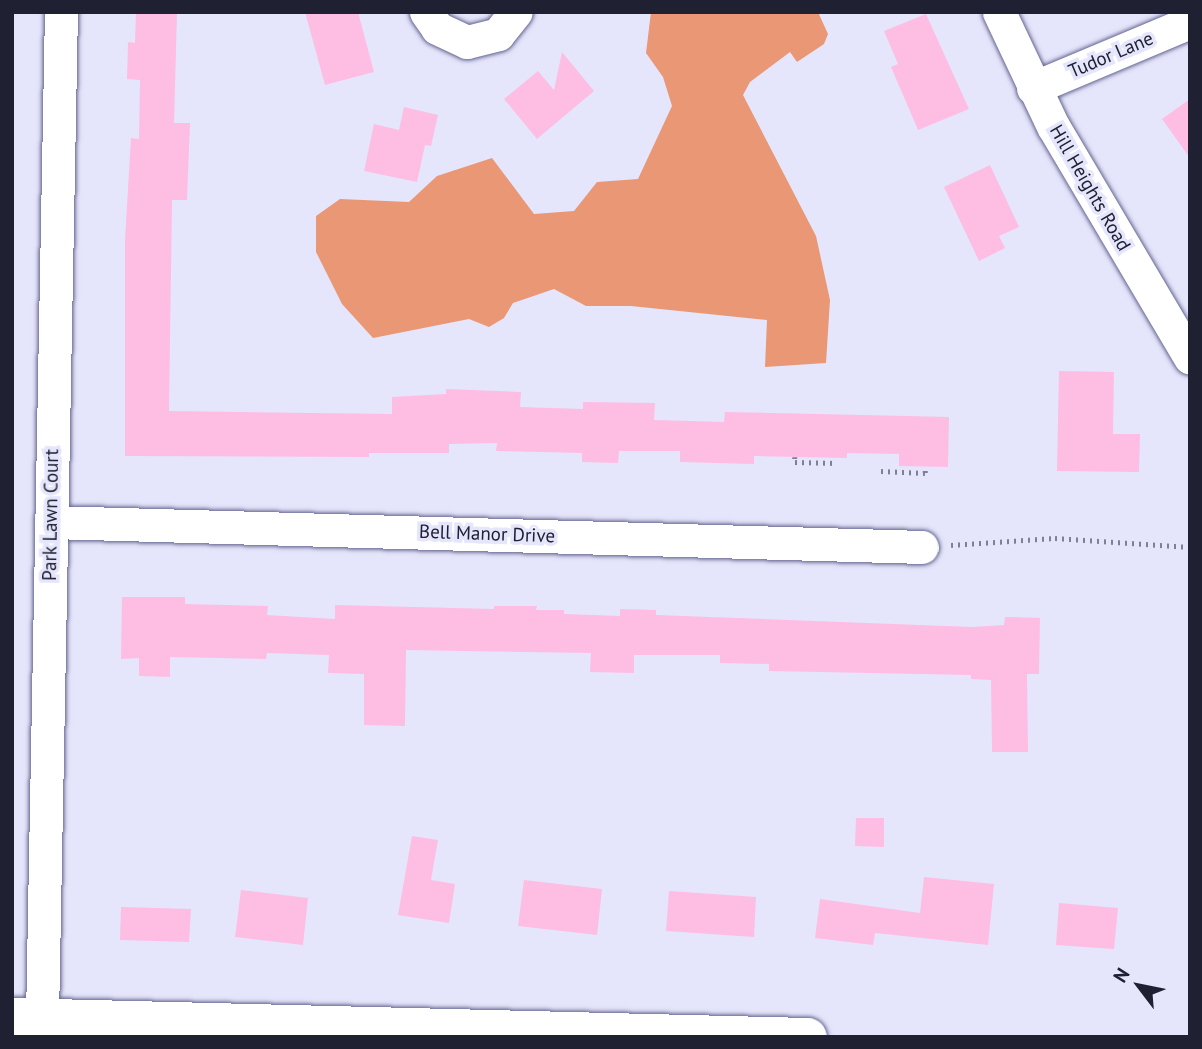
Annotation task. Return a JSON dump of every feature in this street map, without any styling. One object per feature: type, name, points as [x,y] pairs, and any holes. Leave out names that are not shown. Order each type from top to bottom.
[{"type":"street","name":"Park Lawn Court","points":[[27,1018],[51,523],[61,12]]},
{"type":"street","points":[[426,12],[438,28],[467,42],[498,34],[516,12]]},
{"type":"street","name":"Hill Heights Road","points":[[999,12],[1033,88],[1190,358]]},
{"type":"street","name":"Tudor Lane","points":[[1033,88],[1190,22]]},
{"type":"street","name":"Bell Manor Drive","points":[[51,523],[922,547]]},
{"type":"street","points":[[27,1018],[632,1035],[808,1037]]},
{"type":"path","points":[[794,457],[795,462],[837,463]]},
{"type":"path","points":[[881,471],[925,473],[925,467]]},
{"type":"path","points":[[922,547],[1055,538],[1190,547]]},
{"type":"shaded area","points":[[651,12],[818,12],[828,34],[824,44],[797,62],[790,52],[750,82],[743,95],[816,236],[830,300],[826,363],[765,367],[767,320],[631,306],[586,306],[554,289],[513,303],[504,318],[489,327],[469,319],[373,338],[342,304],[316,252],[316,216],[340,199],[409,202],[437,176],[492,158],[534,214],[574,211],[597,182],[638,179],[672,106],[663,77],[646,53]]},
{"type":"building","points":[[136,12],[177,12],[174,123],[190,123],[187,200],[172,200],[169,411],[392,414],[392,397],[446,394],[446,389],[521,392],[520,407],[583,409],[583,402],[655,403],[654,420],[724,422],[725,412],[949,417],[948,467],[899,466],[899,454],[847,453],[847,458],[754,456],[754,464],[680,462],[680,451],[619,451],[618,463],[582,462],[582,453],[496,451],[497,443],[449,444],[449,453],[369,453],[369,457],[125,456],[125,240],[131,138],[139,139],[140,80],[127,79],[128,42],[135,43]]},
{"type":"building","points":[[305,12],[358,12],[374,72],[325,85]]},
{"type":"building","points":[[926,14],[969,109],[918,130],[891,67],[898,64],[884,31]]},
{"type":"building","points":[[562,52],[594,91],[537,139],[504,99],[538,71],[554,90]]},
{"type":"building","points":[[1190,99],[1190,158],[1162,119]]},
{"type":"building","points":[[404,107],[438,115],[431,146],[425,145],[417,182],[364,171],[374,124],[399,130]]},
{"type":"building","points":[[990,165],[1019,227],[999,236],[1005,248],[979,261],[944,187]]},
{"type":"building","points":[[1059,371],[1114,372],[1113,434],[1140,434],[1139,472],[1057,471]]},
{"type":"building","points":[[122,597],[185,597],[185,604],[268,606],[267,615],[335,619],[335,605],[494,609],[494,606],[537,606],[536,610],[564,610],[564,614],[620,616],[620,609],[656,610],[656,615],[972,627],[1004,625],[1005,617],[1040,618],[1039,674],[1027,674],[1028,752],[992,752],[991,680],[971,679],[971,675],[769,671],[769,664],[720,663],[720,655],[634,655],[634,673],[590,672],[591,653],[406,650],[405,726],[364,725],[364,674],[328,673],[329,655],[267,653],[266,659],[170,657],[170,677],[139,676],[139,658],[121,659]]},
{"type":"building","points":[[856,818],[884,818],[884,847],[855,846]]},
{"type":"building","points":[[412,836],[438,840],[431,880],[455,884],[449,923],[398,915]]},
{"type":"building","points":[[924,877],[994,884],[988,945],[875,933],[873,945],[815,938],[820,899],[920,913]]},
{"type":"building","points":[[524,880],[602,889],[597,935],[518,926]]},
{"type":"building","points":[[241,890],[308,898],[303,945],[235,937]]},
{"type":"building","points":[[669,891],[756,897],[754,937],[666,931]]},
{"type":"building","points":[[1059,903],[1118,908],[1114,949],[1056,945]]},
{"type":"building","points":[[121,907],[191,909],[189,942],[120,940]]}]
